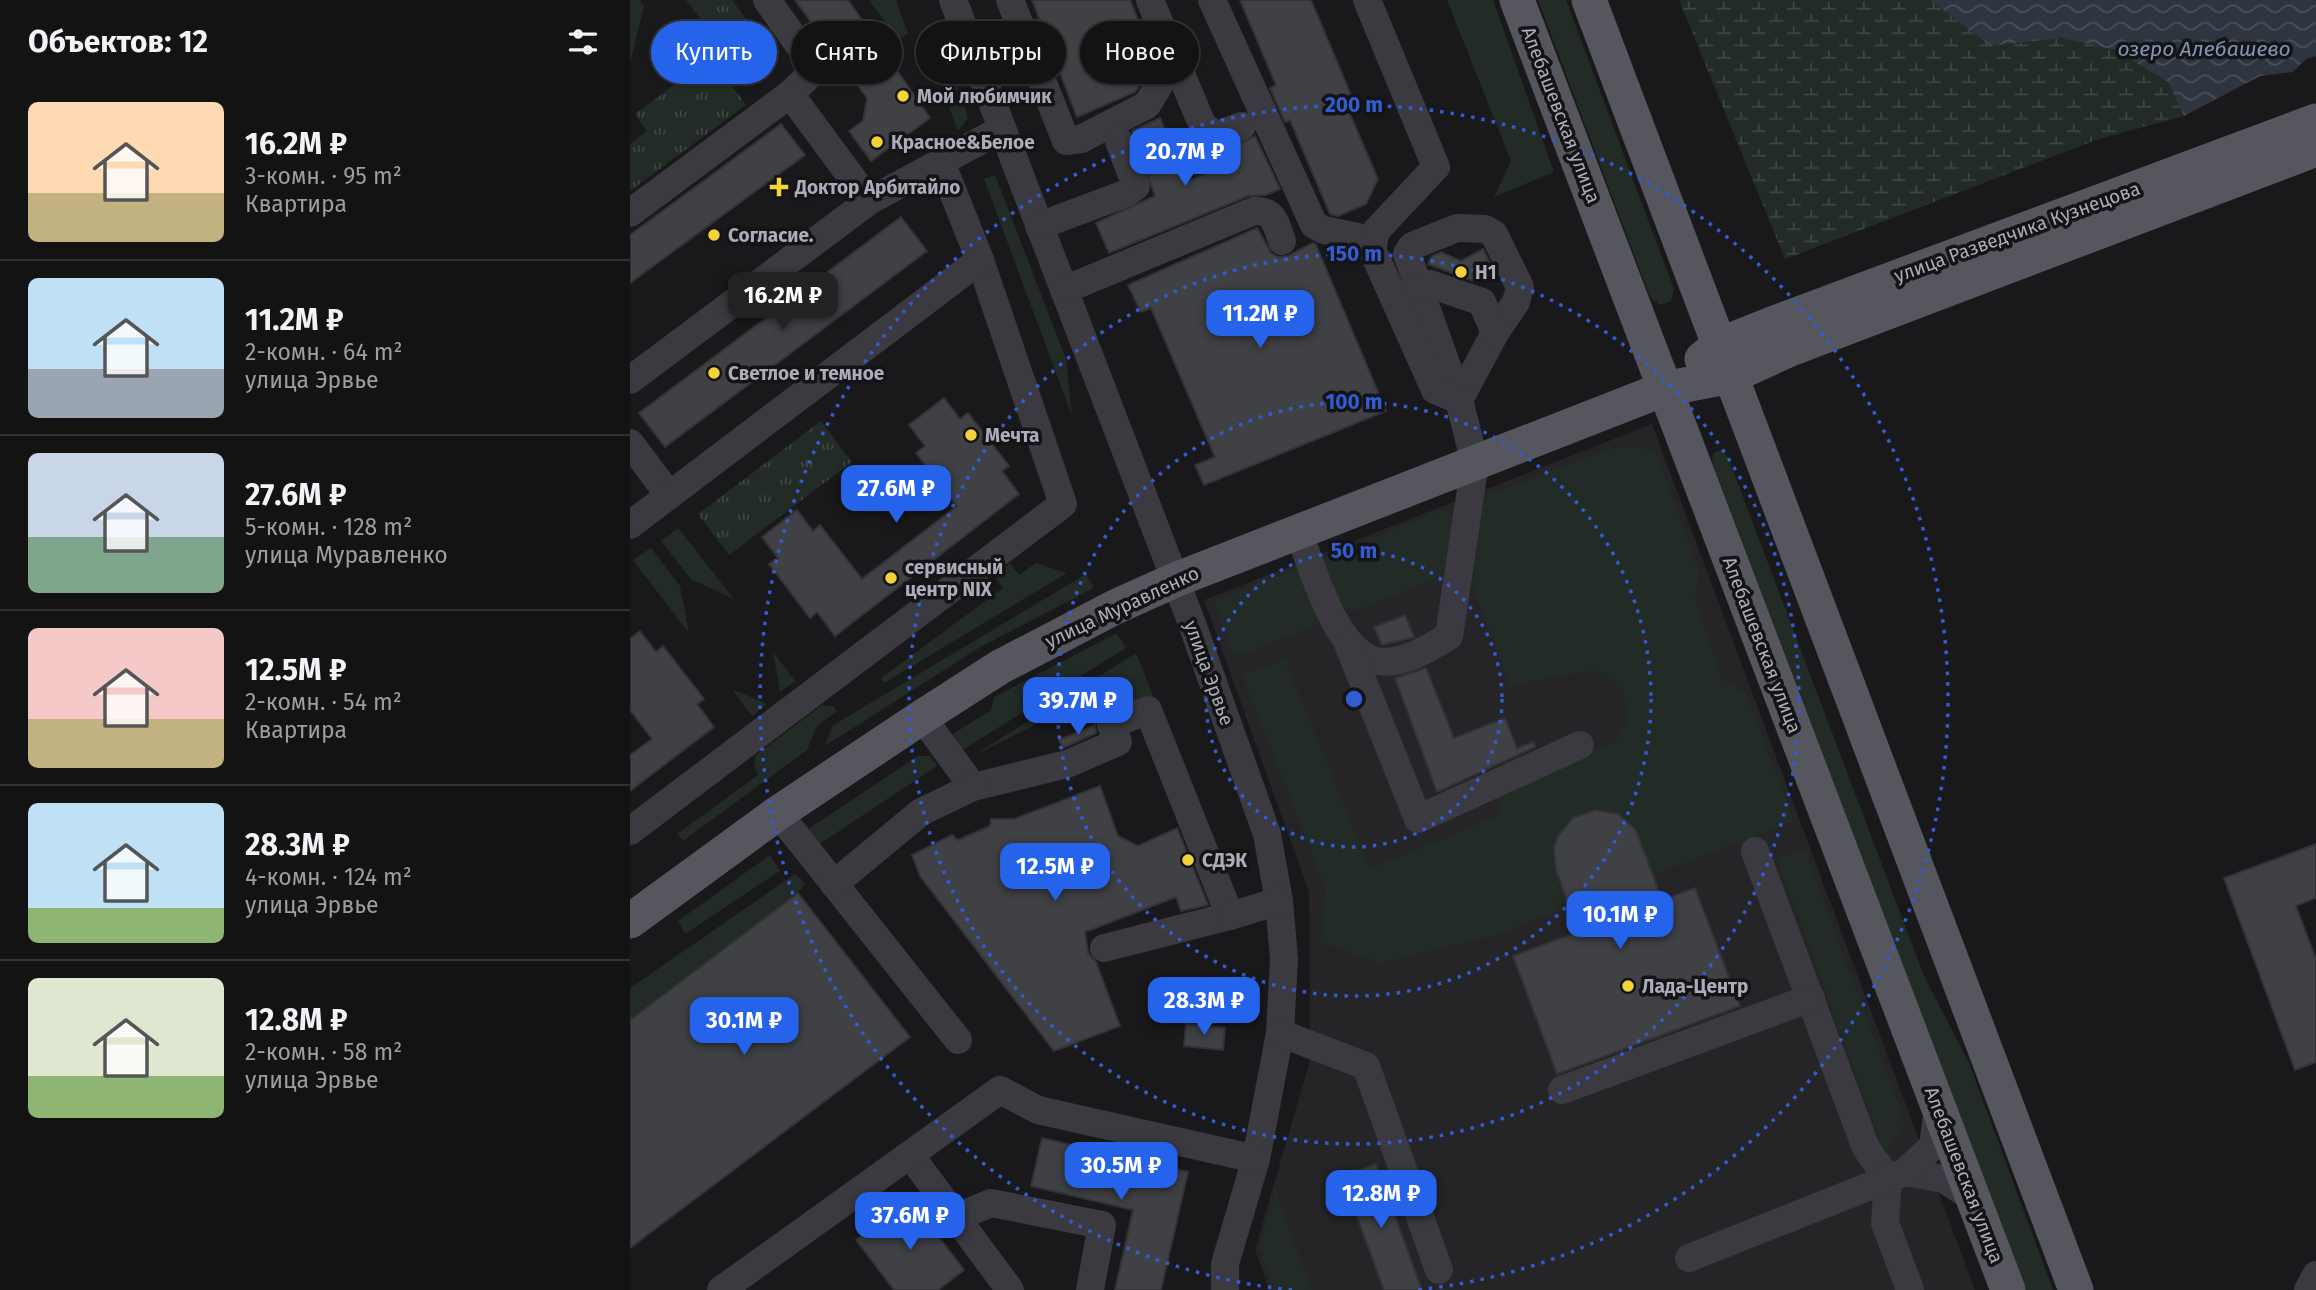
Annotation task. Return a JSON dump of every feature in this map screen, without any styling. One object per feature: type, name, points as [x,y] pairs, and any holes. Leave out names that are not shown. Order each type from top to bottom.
[{"type":"main road","name":"Алебашевская улица","points":[[1517,0],[2008,1290]]},
{"type":"main road","points":[[1589,0],[2076,1290]]},
{"type":"main road","name":"улица Разведчика Кузнецова","points":[[1725,361],[2316,121]]},
{"type":"main road","name":"улица Разведчика Кузнецова","points":[[1725,361],[1788,350],[2316,149]]},
{"type":"main road","name":"улица Муравленко","points":[[630,921],[778,813],[1000,667],[1175,580],[1664,389],[1725,361]]},
{"type":"street","points":[[630,213],[790,94],[816,69],[767,0]]},
{"type":"street","name":"улица Эрвье","points":[[953,0],[1175,580],[1267,834],[1279,901],[1284,960],[1280,1033],[1256,1159],[1225,1264],[1225,1290]]},
{"type":"street","points":[[1010,0],[1066,141],[1081,139],[1147,105],[1160,84]]},
{"type":"street","points":[[1150,0],[1158,21]]},
{"type":"street","points":[[1212,0],[1314,225],[1324,230],[1372,240]]},
{"type":"street","points":[[1367,0],[1436,167],[1376,231],[1372,249],[1435,390],[1459,400]]},
{"type":"street","points":[[1184,84],[1208,131],[1215,136],[1242,126]]},
{"type":"street","points":[[790,94],[869,201]]},
{"type":"street","points":[[630,380],[869,201],[1002,130]]},
{"type":"street","points":[[1039,226],[1127,193],[1136,186],[1119,141]]},
{"type":"street","points":[[630,831],[1063,503],[980,260],[941,162]]},
{"type":"street","points":[[1063,290],[1254,211],[1266,210],[1272,215],[1282,242]]},
{"type":"street","points":[[1348,644],[1374,660],[1403,659],[1449,636],[1475,463],[1459,400],[1407,254],[1412,246],[1457,228],[1485,229],[1494,234],[1520,287],[1516,302],[1494,333],[1459,400]]},
{"type":"street","points":[[630,525],[980,260]]},
{"type":"street","points":[[1420,289],[1430,284],[1482,302],[1494,333]]},
{"type":"street","points":[[630,443],[669,495]]},
{"type":"street","points":[[1298,531],[1334,618],[1348,644],[1418,819],[1580,745]]},
{"type":"street","points":[[834,884],[921,812],[973,787],[1067,764],[1118,742],[1111,725],[1148,710],[1230,916]]},
{"type":"street","points":[[922,718],[973,787]]},
{"type":"street","points":[[778,813],[958,1040]]},
{"type":"street","points":[[1755,851],[1866,1148],[1897,1175],[1944,1179],[1973,1198]]},
{"type":"street","points":[[1104,948],[1279,901]]},
{"type":"street","points":[[1562,1090],[1811,998]]},
{"type":"street","points":[[1280,1033],[1366,1066],[1439,1269]]},
{"type":"street","points":[[722,1290],[1000,1090],[1038,1110],[1256,1159]]},
{"type":"street","points":[[1689,1258],[1897,1175],[1933,1146],[1938,1105]]},
{"type":"street","points":[[910,1155],[1010,1290]]},
{"type":"street","points":[[1897,1175],[1885,1223],[1910,1290]]},
{"type":"street","points":[[957,1217],[991,1203],[1102,1225],[1090,1290]]},
{"type":"street","points":[[2308,1290],[2316,1275]]},
{"type":"shaded area","points":[[1652,424],[1975,1290],[1269,1290],[1255,1249],[1310,1061],[1309,892],[1204,600]]},
{"type":"green space","points":[[630,0],[640,0],[644,6],[630,64]]},
{"type":"green space","points":[[686,0],[732,0],[748,21],[702,21]]},
{"type":"green space","points":[[869,0],[896,0],[908,33],[902,37],[902,21],[884,21]]},
{"type":"green space","points":[[1447,0],[1493,0],[1554,172],[1494,197],[1511,161]]},
{"type":"green space","points":[[1538,0],[1566,0],[1674,289],[1671,301],[1660,305],[1650,297]]},
{"type":"green space","points":[[1679,0],[1930,0],[1991,46],[2061,38],[2115,50],[2168,82],[2184,116],[2096,140],[1785,259]]},
{"type":"green space","points":[[675,84],[731,84],[746,105],[630,191],[630,144],[647,131],[635,114]]},
{"type":"green space","points":[[940,84],[957,84],[968,118],[958,131]]},
{"type":"green space","points":[[995,175],[1066,359],[1072,416],[984,179]]},
{"type":"green space","points":[[821,421],[852,462],[729,555],[698,514]]},
{"type":"green space","points":[[1612,448],[1641,448],[1654,452],[1661,464],[1699,573],[1695,600],[1722,680],[1746,693],[1794,821],[1497,935],[1381,963],[1320,942],[1326,890],[1242,674],[1285,660],[1370,869],[1502,814],[1495,790],[1615,741],[1627,722],[1628,710],[1621,688],[1603,673],[1593,670],[1510,686],[1472,583],[1483,505],[1488,495]]},
{"type":"green space","points":[[1721,450],[1728,457],[1924,976],[1969,1063],[2053,1290],[2026,1290],[1712,462],[1713,453]]},
{"type":"green space","points":[[1444,509],[1455,514],[1450,559],[1440,577],[1354,611],[1341,607],[1324,567],[1325,557]]},
{"type":"green space","points":[[678,528],[734,599],[691,579],[661,541]]},
{"type":"green space","points":[[651,548],[680,586],[689,633],[633,560]]},
{"type":"green space","points":[[1010,563],[1019,575],[1036,563],[1067,573],[884,683],[881,678],[1003,588],[994,575]]},
{"type":"green space","points":[[1296,568],[1303,568],[1321,614],[1316,626],[1241,655],[1232,652],[1214,601]]},
{"type":"green space","points":[[1086,574],[1094,588],[982,646],[825,746],[832,726]]},
{"type":"green space","points":[[1117,633],[1126,648],[956,754],[950,745],[953,734],[991,710],[994,697]]},
{"type":"green space","points":[[773,652],[795,681],[780,692]]},
{"type":"green space","points":[[1136,653],[1153,695],[1083,723],[1073,706],[973,756]]},
{"type":"green space","points":[[732,689],[767,704],[752,716]]},
{"type":"green space","points":[[822,705],[833,706],[837,711],[817,726],[807,750],[683,841],[677,834],[758,775],[754,765],[756,755]]},
{"type":"green space","points":[[918,756],[930,756],[937,766],[815,847],[805,831]]},
{"type":"green space","points":[[1805,849],[1905,1123],[1884,1152],[1777,859]]},
{"type":"green space","points":[[770,855],[780,871],[685,934],[678,921]]},
{"type":"green space","points":[[795,874],[805,884],[798,893],[630,1020],[630,988]]},
{"type":"green space","points":[[1275,1191],[1312,1290],[1274,1290],[1259,1247]]},
{"type":"water","name":"озеро Алебашево","points":[[1930,0],[2316,0],[2316,56],[2306,59],[2293,72],[2260,76],[2184,116],[2168,82],[2115,50],[2061,38],[1991,46]]},
{"type":"building","points":[[795,0],[848,0],[863,21],[810,21]]},
{"type":"building","points":[[1032,0],[1130,0],[1138,21],[1080,21],[1080,84],[1138,84],[1135,92],[1077,117],[1064,84],[1066,21],[1040,21]]},
{"type":"building","points":[[1240,0],[1311,0],[1351,95],[1343,98],[1378,179],[1366,204],[1338,216],[1330,214],[1290,120],[1285,122],[1270,88],[1276,85]]},
{"type":"building","points":[[902,78],[930,118],[871,161],[849,131],[863,121],[867,98],[857,84],[902,84]]},
{"type":"building","points":[[1160,118],[1186,182],[1229,164],[1223,151],[1255,136],[1280,189],[1266,195],[1248,196],[1109,253],[1096,223],[1155,196],[1132,131]]},
{"type":"building","points":[[781,124],[805,155],[630,283],[630,235]]},
{"type":"building","points":[[901,217],[927,251],[665,447],[639,413]]},
{"type":"building","points":[[1257,228],[1271,253],[1278,257],[1288,256],[1313,243],[1316,245],[1386,411],[1204,485],[1195,465],[1215,457],[1151,308],[1141,312],[1128,285]]},
{"type":"building","points":[[1483,249],[1495,273],[1476,282],[1428,264],[1432,256],[1441,252],[1461,261]]},
{"type":"building","points":[[944,398],[960,419],[968,413],[1009,466],[1002,471],[1019,494],[835,636],[817,612],[810,618],[769,564],[778,558],[762,537],[797,510],[813,531],[820,525],[862,579],[957,506],[916,453],[925,446],[909,425]]},
{"type":"building","points":[[1405,615],[1414,637],[1382,645],[1374,627]]},
{"type":"building","points":[[640,631],[656,652],[663,646],[704,699],[697,704],[714,727],[630,791],[630,755],[652,739],[630,710],[630,639]]},
{"type":"building","points":[[1426,668],[1454,738],[1505,718],[1517,748],[1533,742],[1535,747],[1437,792],[1395,678]]},
{"type":"building","points":[[1095,725],[1096,733],[1063,748],[1059,740]]},
{"type":"building","points":[[1100,786],[1118,836],[1138,846],[1177,828],[1208,905],[1181,911],[1176,897],[1085,932],[1088,953],[1096,962],[1120,1026],[1054,1051],[920,876],[912,855],[952,835],[958,840],[990,826],[991,819],[1014,819]]},
{"type":"building","name":"Лада-Центр","points":[[1595,810],[1618,814],[1636,830],[1662,900],[1695,888],[1740,1006],[1557,1074],[1513,956],[1578,932],[1556,870],[1554,847],[1558,836],[1573,818]]},
{"type":"building","points":[[2316,844],[2316,898],[2296,906],[2316,959],[2316,1062],[2295,1070],[2224,878]]},
{"type":"building","points":[[798,893],[910,1037],[630,1248],[630,1020]]},
{"type":"building","points":[[1186,1024],[1225,1028],[1223,1050],[1184,1046]]},
{"type":"building","points":[[1042,1138],[1188,1172],[1161,1290],[1115,1290],[1133,1210],[1031,1186]]},
{"type":"building","points":[[1376,1164],[1422,1290],[1384,1290],[1342,1176]]},
{"type":"building","points":[[910,1199],[964,1270],[938,1290],[894,1290],[856,1240]]},
{"type":"place","name":"Мой любимчик","points":[[903,96]]},
{"type":"place","name":"Красное&Белое","points":[[877,142]]},
{"type":"place","name":"Доктор Арбитайло","points":[[779,187]]},
{"type":"place","name":"Согласие.","points":[[714,235]]},
{"type":"place","name":"Н1","points":[[1461,272]]},
{"type":"place","name":"Светлое и темное","points":[[714,373]]},
{"type":"place","name":"Мечта","points":[[971,435]]},
{"type":"place","name":"сервисный центр NIX","points":[[891,578]]},
{"type":"place","name":"СДЭК","points":[[1188,860]]},
{"type":"place","name":"Лада-Центр","points":[[1628,986]]}]
